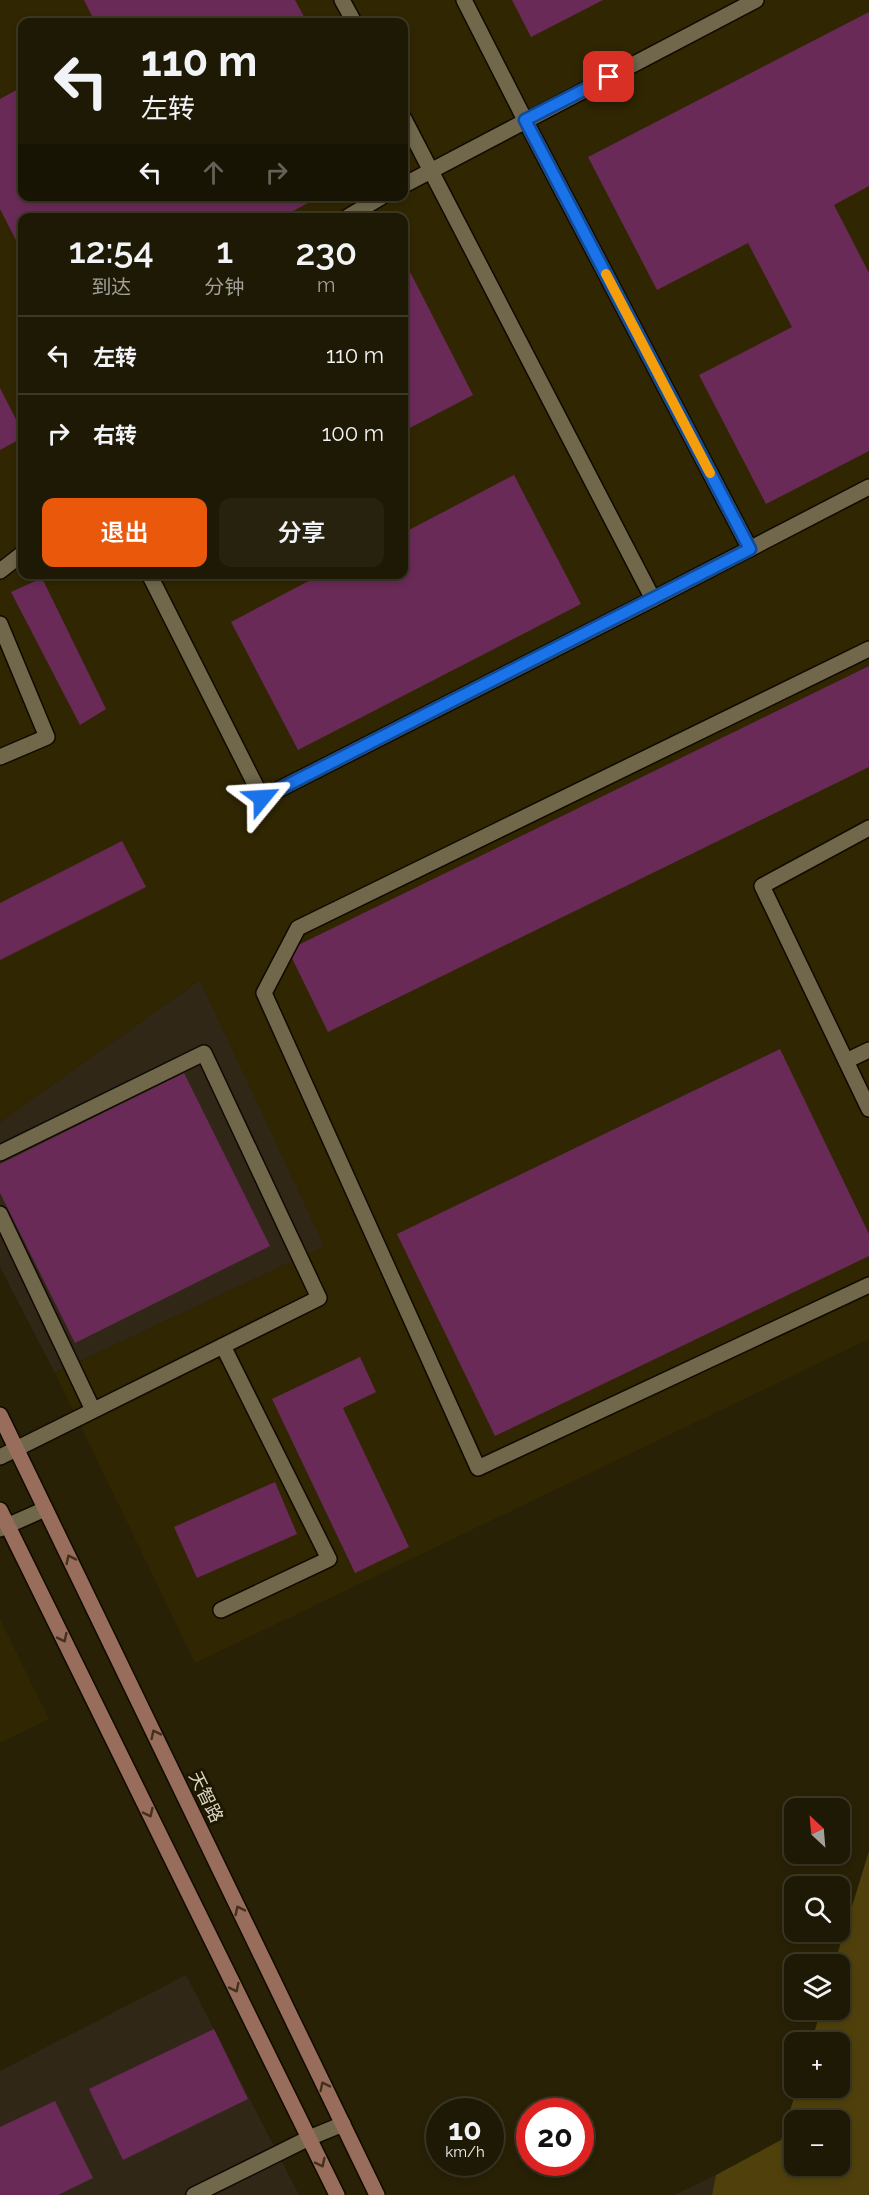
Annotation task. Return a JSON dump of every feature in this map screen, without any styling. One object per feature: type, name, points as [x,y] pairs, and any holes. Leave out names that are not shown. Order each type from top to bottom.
[{"type":"street","name":"天智路","points":[[0,1415],[377,2195]]},
{"type":"street","points":[[0,1510],[4,1527],[337,2195]]},
{"type":"lane","points":[[342,0],[352,18]]},
{"type":"lane","points":[[465,0],[525,120],[750,549]]},
{"type":"lane","points":[[408,183],[756,0]]},
{"type":"lane","points":[[408,126],[653,599]]},
{"type":"lane","points":[[354,213],[375,201]]},
{"type":"lane","points":[[152,579],[262,798],[869,487]]},
{"type":"lane","points":[[0,571],[18,557]]},
{"type":"lane","points":[[0,624],[47,737],[0,757]]},
{"type":"lane","points":[[869,649],[298,928],[264,993],[478,1468],[869,1285]]},
{"type":"lane","points":[[869,828],[762,886],[869,1109]]},
{"type":"lane","points":[[846,1061],[869,1050]]},
{"type":"lane","points":[[0,1153],[204,1053],[320,1298],[0,1457]]},
{"type":"lane","points":[[0,1214],[93,1410]]},
{"type":"lane","points":[[221,1610],[329,1559],[223,1346]]},
{"type":"lane","points":[[4,1527],[45,1509]]},
{"type":"lane","points":[[194,2195],[309,2138],[343,2124]]},
{"type":"shaded area","points":[[0,0],[869,0],[869,1339],[195,1663],[55,1373],[324,1246],[200,980],[0,1122]]},
{"type":"shaded area","points":[[200,980],[325,1246],[55,1373],[0,1267],[0,1122]]},
{"type":"shaded area","points":[[0,1619],[49,1719],[0,1743]]},
{"type":"shaded area","points":[[869,1851],[869,2195],[712,2195],[716,2175],[781,2140],[784,2130],[784,2176],[850,2176],[850,2110],[790,2110],[794,2098],[850,2098],[850,2032],[814,2032],[818,2020],[850,2020],[850,1954],[837,1954],[841,1942],[850,1942],[850,1913]]},
{"type":"shaded area","points":[[186,1975],[299,2195],[0,2195],[0,2071]]},
{"type":"shaded area","points":[[716,2175],[712,2195],[674,2195]]},
{"type":"building","points":[[84,0],[295,0],[305,18],[93,18]]},
{"type":"building","points":[[512,0],[603,0],[531,37]]},
{"type":"building","points":[[869,12],[869,186],[834,205],[869,273],[869,451],[766,504],[699,375],[792,327],[748,243],[657,290],[588,157]]},
{"type":"building","points":[[18,89],[18,201],[312,201],[289,213],[18,213],[18,244],[0,209],[0,99]]},
{"type":"building","points":[[408,268],[473,395],[408,429]]},
{"type":"building","points":[[0,388],[18,423],[18,440],[0,450]]},
{"type":"building","points":[[514,475],[581,604],[298,750],[231,622],[313,579],[408,579],[408,530]]},
{"type":"building","points":[[42,579],[106,709],[80,725],[11,592]]},
{"type":"building","points":[[869,666],[869,767],[328,1032],[288,950]]},
{"type":"building","points":[[122,841],[146,887],[0,960],[0,903]]},
{"type":"building","points":[[780,1049],[869,1234],[869,1256],[495,1436],[397,1234]]},
{"type":"building","points":[[184,1073],[270,1246],[75,1343],[0,1193],[0,1164]]},
{"type":"building","points":[[360,1357],[376,1392],[343,1408],[409,1547],[355,1573],[272,1399]]},
{"type":"building","points":[[275,1482],[297,1534],[197,1578],[174,1527]]},
{"type":"building","points":[[214,2029],[248,2099],[123,2160],[89,2089]]},
{"type":"building","points":[[55,2101],[93,2178],[58,2195],[0,2195],[0,2127]]},
{"type":"slow traffic","points":[[606,274],[710,473]]},
{"type":"route","points":[[262,798],[750,549],[525,120],[609,77]]}]
